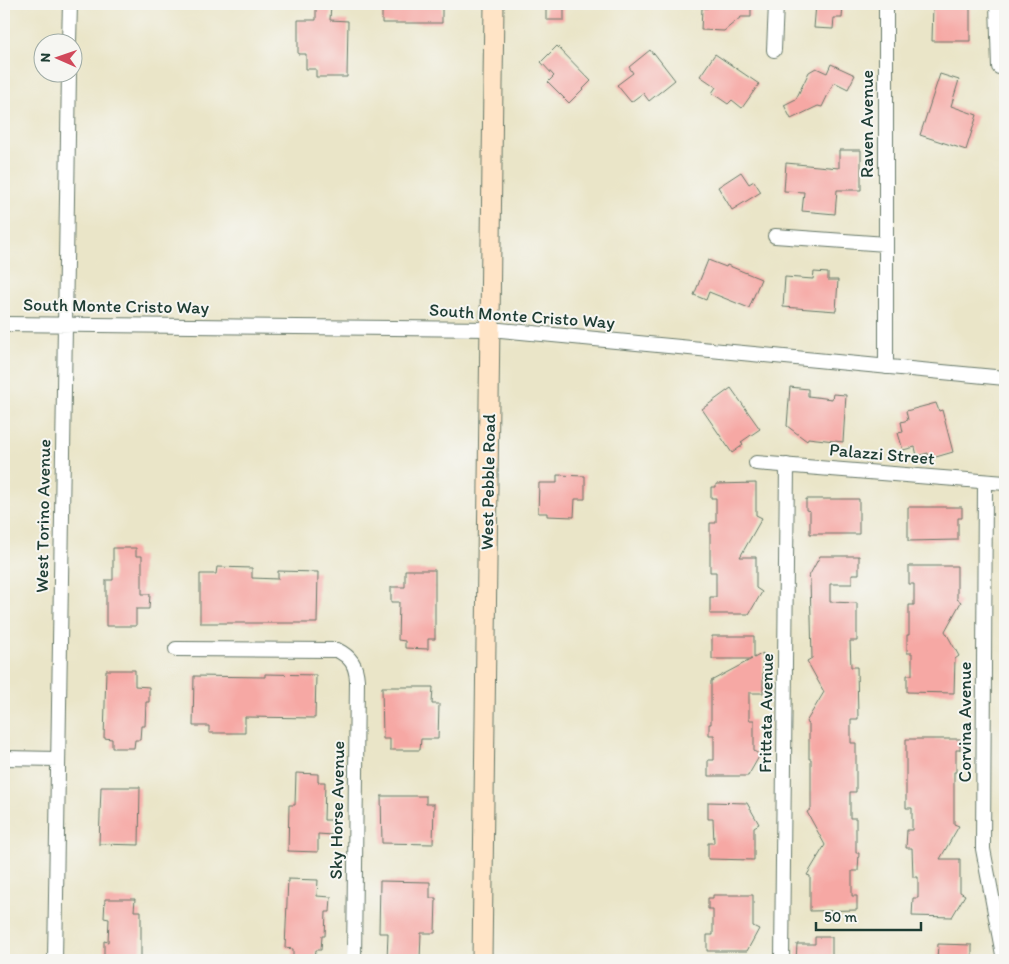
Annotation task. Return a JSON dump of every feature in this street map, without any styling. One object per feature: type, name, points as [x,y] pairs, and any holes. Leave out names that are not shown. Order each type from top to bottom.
[{"type":"street","points":[[69,32],[70,4]]},
{"type":"street","name":"West Pebble Road","points":[[482,960],[494,4]]},
{"type":"street","points":[[774,50],[776,4]]},
{"type":"street","name":"Raven Avenue","points":[[886,4],[886,367]]},
{"type":"street","points":[[996,4],[999,67]]},
{"type":"street","name":"West Torino Avenue","points":[[56,960],[69,82]]},
{"type":"street","points":[[775,236],[886,244]]},
{"type":"street","name":"South Monte Cristo Way","points":[[4,324],[490,329],[1005,378]]},
{"type":"street","name":"Palazzi Street","points":[[756,463],[1005,483]]},
{"type":"street","name":"Frittata Avenue","points":[[782,960],[787,465]]},
{"type":"street","name":"Corvina Avenue","points":[[985,482],[983,848],[1004,960]]},
{"type":"street","name":"Sky Horse Avenue","points":[[176,649],[338,650],[347,654],[353,661],[358,680],[354,960]]},
{"type":"street","points":[[4,758],[58,759]]},
{"type":"building","points":[[316,4],[331,4],[330,20],[348,21],[347,77],[316,77],[316,69],[306,69],[306,54],[298,54],[298,20],[316,20]]},
{"type":"building","points":[[382,4],[442,4],[442,23],[382,23]]},
{"type":"building","points":[[546,4],[564,4],[564,20],[546,20]]},
{"type":"building","points":[[708,4],[751,4],[751,17],[741,17],[724,31],[701,30],[702,8],[708,8]]},
{"type":"building","points":[[816,4],[843,4],[842,18],[834,18],[833,29],[814,28]]},
{"type":"building","points":[[933,4],[964,4],[964,8],[970,8],[970,41],[932,41]]},
{"type":"building","points":[[557,46],[591,81],[569,103],[548,82],[554,76],[541,62]]},
{"type":"building","points":[[650,50],[675,80],[649,101],[643,93],[631,102],[617,85],[633,73],[629,67]]},
{"type":"building","points":[[715,54],[759,84],[742,108],[732,100],[728,104],[712,93],[716,87],[700,76]]},
{"type":"building","points":[[831,64],[855,75],[848,89],[834,82],[822,107],[818,106],[791,119],[784,105],[796,99],[809,72],[816,68],[827,73]]},
{"type":"building","points":[[940,74],[959,80],[951,106],[977,115],[966,150],[920,135]]},
{"type":"building","points":[[839,150],[861,150],[861,190],[837,190],[835,214],[802,211],[804,192],[784,191],[786,163],[839,168]]},
{"type":"building","points":[[741,172],[749,184],[754,181],[761,192],[732,210],[718,187]]},
{"type":"building","points":[[708,260],[726,267],[727,265],[761,279],[749,308],[709,292],[706,300],[694,295]]},
{"type":"building","points":[[814,272],[828,273],[828,280],[838,280],[836,311],[783,307],[785,277],[813,279]]},
{"type":"building","points":[[790,387],[808,389],[808,396],[832,399],[833,394],[846,395],[843,442],[808,438],[807,441],[787,426]]},
{"type":"building","points":[[731,388],[760,429],[741,442],[743,445],[732,453],[702,409]]},
{"type":"building","points":[[936,403],[939,411],[942,410],[953,452],[929,459],[928,453],[917,456],[915,447],[903,450],[898,433],[903,432],[901,422],[908,420],[906,411]]},
{"type":"building","points":[[557,475],[585,476],[585,499],[575,499],[574,517],[547,516],[547,513],[538,513],[539,483],[557,483]]},
{"type":"building","points":[[756,483],[756,515],[762,518],[740,557],[756,557],[756,588],[762,592],[749,614],[710,614],[710,597],[716,597],[716,572],[710,572],[710,523],[716,523],[716,498],[711,498],[711,487],[716,487],[716,484]]},
{"type":"building","points":[[806,499],[859,499],[859,534],[810,534],[810,511],[806,510]]},
{"type":"building","points":[[908,507],[962,507],[962,518],[958,518],[958,540],[908,541]]},
{"type":"building","points":[[113,548],[136,548],[136,556],[142,556],[142,594],[150,594],[149,609],[136,609],[136,626],[106,626],[106,580],[113,580]]},
{"type":"building","points":[[820,556],[859,556],[859,574],[852,574],[852,584],[830,584],[830,602],[857,603],[857,641],[850,641],[851,667],[857,667],[858,719],[851,719],[851,743],[856,743],[856,792],[850,792],[850,818],[856,818],[856,853],[859,853],[858,871],[852,871],[852,896],[857,896],[857,910],[810,911],[810,876],[807,875],[825,845],[807,812],[811,809],[811,759],[809,759],[809,724],[806,722],[824,692],[807,661],[812,658],[810,579],[808,578]]},
{"type":"building","points":[[909,566],[957,566],[957,599],[961,602],[945,631],[959,656],[955,659],[954,693],[907,692],[907,675],[912,675],[912,653],[907,653],[909,605],[914,605],[914,584],[909,584]]},
{"type":"building","points":[[217,567],[252,568],[252,578],[278,579],[278,571],[318,572],[317,623],[200,623],[200,574],[216,574]]},
{"type":"building","points":[[405,570],[435,570],[435,639],[428,639],[428,649],[405,648],[405,641],[398,640],[399,602],[391,602],[391,587],[405,587]]},
{"type":"building","points":[[712,636],[754,636],[754,658],[763,653],[763,693],[749,693],[749,720],[754,720],[754,751],[760,755],[748,776],[708,776],[708,760],[714,760],[714,735],[709,735],[709,724],[711,724],[711,681],[752,659],[712,659]]},
{"type":"building","points":[[106,670],[135,670],[135,686],[149,687],[149,702],[146,702],[145,726],[141,726],[140,740],[135,740],[134,748],[112,748],[112,739],[104,738]]},
{"type":"building","points":[[265,674],[316,675],[315,718],[245,717],[245,733],[209,733],[209,726],[193,726],[194,676],[265,677]]},
{"type":"building","points":[[382,687],[433,687],[432,704],[439,704],[438,739],[421,739],[420,750],[390,750],[390,739],[383,739]]},
{"type":"building","points":[[906,739],[960,739],[960,750],[956,750],[956,772],[954,772],[954,824],[959,826],[940,859],[960,859],[960,892],[965,895],[952,917],[912,916],[913,898],[918,898],[918,877],[913,877],[912,848],[906,848],[907,830],[912,830],[912,808],[906,808]]},
{"type":"building","points":[[296,773],[318,774],[318,782],[325,782],[324,820],[332,820],[332,835],[318,834],[318,852],[288,851],[289,805],[295,805]]},
{"type":"building","points":[[101,787],[140,787],[139,845],[99,844]]},
{"type":"building","points":[[381,796],[426,796],[426,804],[434,804],[433,844],[382,843]]},
{"type":"building","points":[[708,802],[747,803],[759,824],[754,827],[754,860],[708,859],[708,843],[714,843],[713,819],[708,819]]},
{"type":"building","points":[[288,879],[318,880],[317,896],[331,897],[330,912],[326,912],[325,936],[322,936],[321,950],[316,950],[315,958],[293,958],[293,949],[285,948]]},
{"type":"building","points":[[380,881],[430,882],[430,898],[436,898],[435,933],[421,933],[420,960],[387,960],[388,933],[379,933]]},
{"type":"building","points":[[713,895],[753,895],[753,926],[759,929],[747,951],[707,951],[707,935],[713,935],[713,909],[708,909],[708,898],[713,898]]},
{"type":"building","points":[[105,899],[135,899],[134,911],[141,911],[141,957],[104,956],[104,941],[108,942],[109,919],[104,918]]},
{"type":"building","points":[[815,937],[832,937],[832,960],[796,960],[797,944],[815,944]]},
{"type":"building","points":[[938,944],[972,945],[972,960],[937,960]]}]
